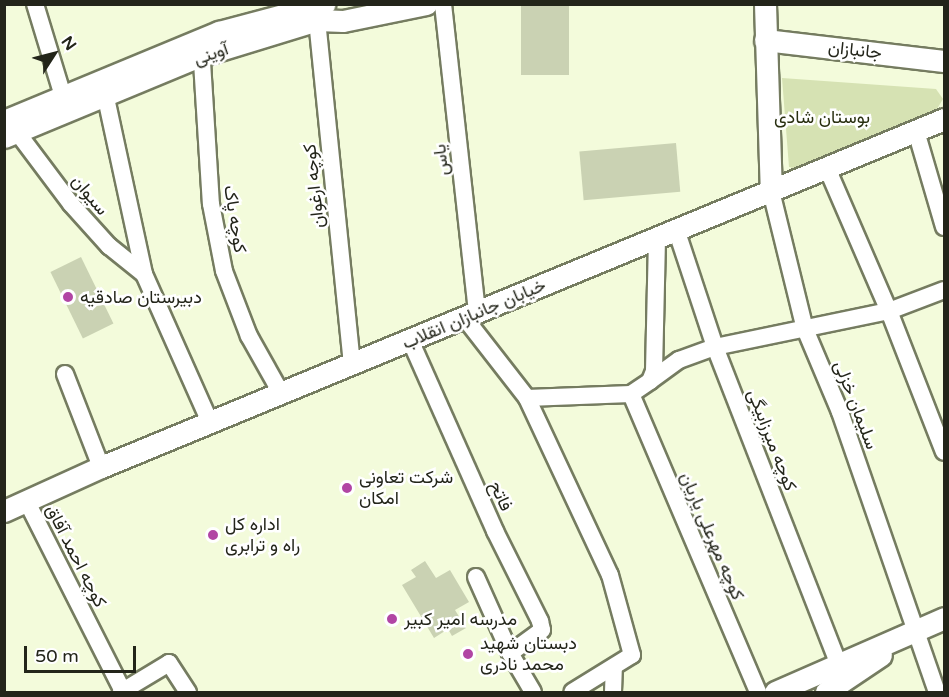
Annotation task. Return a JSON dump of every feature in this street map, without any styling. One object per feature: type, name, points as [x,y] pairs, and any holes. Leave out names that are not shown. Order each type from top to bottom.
[{"type":"street","points":[[34,4],[63,96],[106,98],[144,274],[210,422]]},
{"type":"street","name":"آوینی","points":[[9,130],[63,96],[201,47],[321,9],[344,21],[426,4]]},
{"type":"street","name":"یاس","points":[[443,4],[471,315]]},
{"type":"street","points":[[765,4],[771,191]]},
{"type":"street","name":"کوچه ارغوان","points":[[321,9],[352,364]]},
{"type":"street","name":"جانبازان","points":[[765,40],[945,61]]},
{"type":"street","name":"آوینی","points":[[9,130],[106,98],[201,47]]},
{"type":"street","name":"کوچه پاک","points":[[201,47],[210,204],[224,271],[249,336],[281,393]]},
{"type":"street","name":"خیابان جانبازان انقلاب","points":[[4,511],[101,467],[411,342],[666,233],[945,119]]},
{"type":"street","name":"سیوان","points":[[9,130],[109,246],[144,274]]},
{"type":"street","points":[[916,131],[945,227]]},
{"type":"street","points":[[827,168],[889,311],[945,452]]},
{"type":"street","name":"سلیمان خزلی","points":[[771,191],[805,329],[840,412],[937,693]]},
{"type":"street","points":[[650,381],[666,233]]},
{"type":"street","name":"کوچه میرزابیگی","points":[[666,233],[715,347],[838,663]]},
{"type":"street","points":[[526,399],[631,394],[679,360],[715,347],[889,311],[945,291]]},
{"type":"street","points":[[471,315],[526,399],[610,575],[632,655],[572,693]]},
{"type":"street","name":"فاتح","points":[[411,342],[495,531],[540,621],[542,630],[510,653]]},
{"type":"street","points":[[64,374],[101,467]]},
{"type":"street","name":"کوچه مهرعلی یاریان","points":[[631,394],[758,693]]},
{"type":"street","name":"کوچه احمد آفاق","points":[[27,502],[122,692]]},
{"type":"street","points":[[476,577],[510,653],[533,693]]},
{"type":"street","points":[[776,693],[838,663],[945,618]]},
{"type":"street","points":[[826,693],[916,630]]},
{"type":"street","points":[[122,692],[169,663],[189,693]]},
{"type":"street","points":[[613,693],[614,667]]},
{"type":"green space","name":"بوستان شادی","points":[[782,78],[936,89],[943,99],[937,109],[794,168],[789,167]]},
{"type":"building","points":[[521,4],[569,4],[569,75],[521,75]]},
{"type":"building","points":[[676,143],[680,192],[584,200],[579,151]]},
{"type":"building","points":[[81,257],[113,324],[83,338],[50,272]]},
{"type":"building","points":[[425,561],[436,578],[450,570],[469,602],[455,610],[466,628],[452,636],[448,629],[434,638],[402,585],[416,577],[411,570]]},
{"type":"place","name":"دبیرستان صادقیه","points":[[68,297]]},
{"type":"place","name":"شرکت تعاونی امکان","points":[[347,488]]},
{"type":"place","name":"اداره کل راه و ترابری","points":[[213,535]]},
{"type":"place","name":"مدرسه امیر کبیر","points":[[392,619]]},
{"type":"place","name":"دبستان شهید محمد نادری","points":[[468,654]]}]
